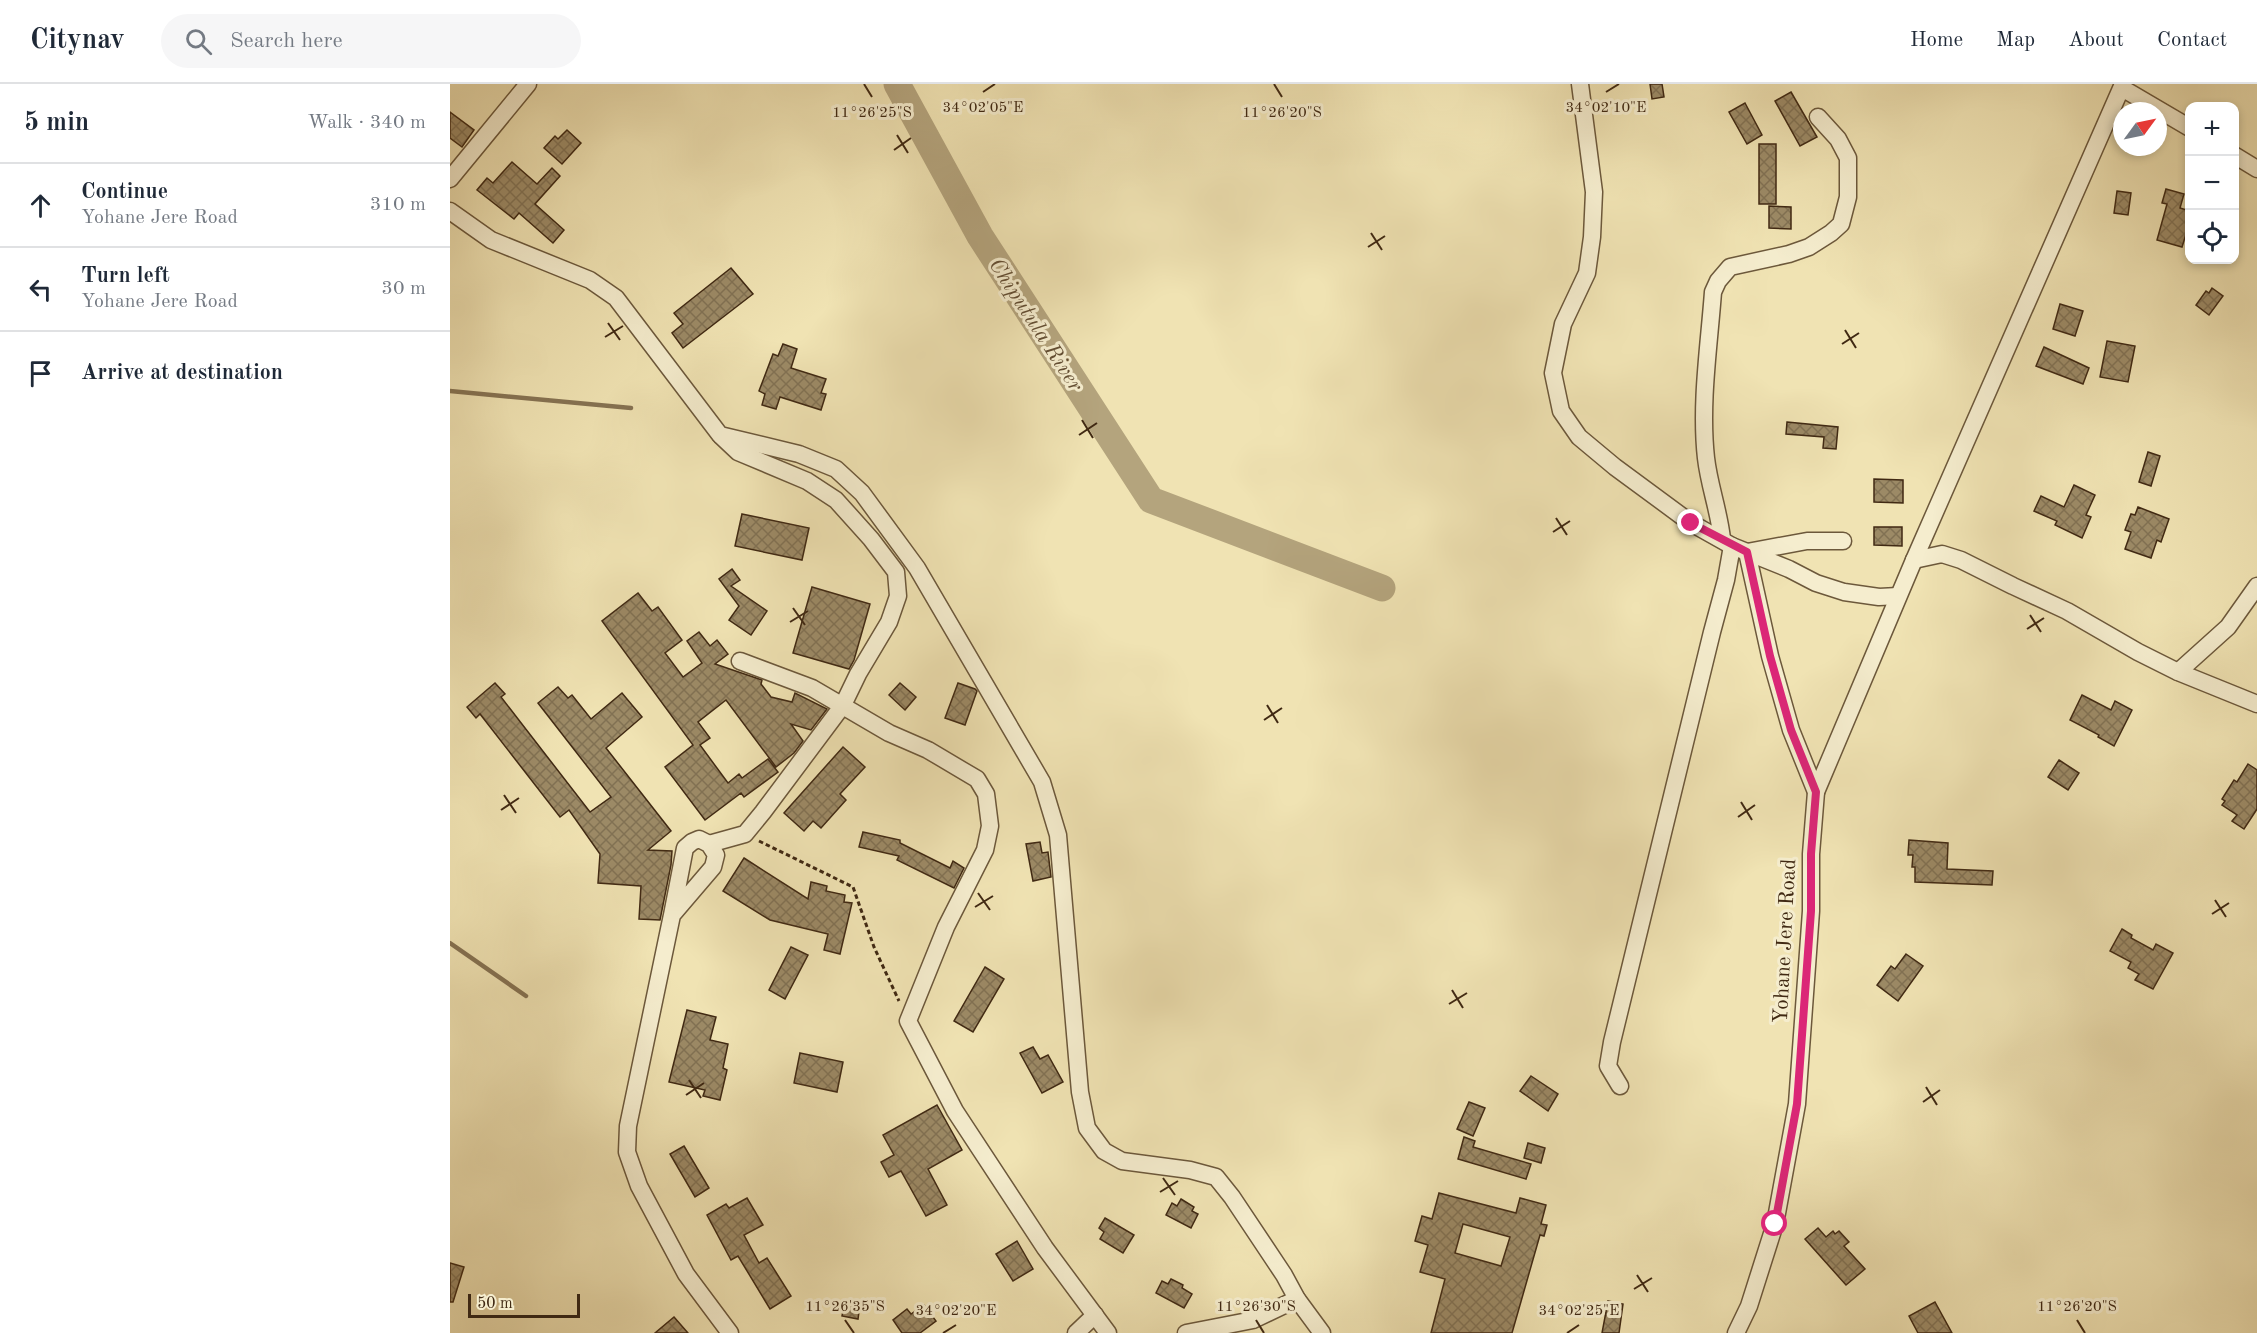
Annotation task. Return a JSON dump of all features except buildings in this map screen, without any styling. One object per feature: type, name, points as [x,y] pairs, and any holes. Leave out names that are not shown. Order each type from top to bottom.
[{"type":"street","points":[[450,179],[528,84]]},
{"type":"street","points":[[1580,84],[1594,192],[1592,237],[1587,273],[1563,324],[1553,373],[1561,411],[1578,437],[1691,523],[1733,546],[1816,583],[1844,592],[1879,597],[1898,596]]},
{"type":"street","points":[[1816,792],[1898,596],[2122,86],[2185,125]]},
{"type":"street","points":[[1620,1086],[1608,1066],[1612,1042],[1733,546],[1719,514],[1706,458],[1705,405],[1713,292],[1718,281],[1730,267],[1789,254],[1809,247],[1841,224],[1848,197],[1848,159],[1838,139],[1818,117]]},
{"type":"street","points":[[2237,156],[2257,169]]},
{"type":"street","points":[[450,212],[491,240],[590,280],[616,298],[720,435],[738,452],[807,481],[836,500],[871,538],[896,572],[898,596],[889,622],[858,674],[843,705],[745,834],[709,844]]},
{"type":"street","points":[[720,435],[799,454],[836,469],[862,493],[917,568],[1017,736],[1046,792],[1058,835],[1080,1092],[1087,1128],[1104,1152],[1122,1161],[1190,1170],[1216,1177],[1239,1207],[1284,1275],[1297,1299],[1322,1333]]},
{"type":"street","points":[[1733,546],[1844,541]]},
{"type":"street","name":"Yohane Jere Road","points":[[1733,546],[1770,656],[1791,730],[1816,792],[1811,854],[1811,911],[1797,1104],[1775,1224],[1749,1306],[1736,1333]]},
{"type":"street","points":[[1914,560],[1942,554],[1961,560],[2067,611],[2178,672],[2257,704]]},
{"type":"street","points":[[2178,672],[2228,627],[2257,586]]},
{"type":"street","points":[[740,661],[812,688],[889,733],[928,750],[977,779],[986,794],[990,826],[985,850],[945,927],[908,1021],[955,1111],[1045,1248],[1108,1333]]},
{"type":"street","points":[[672,915],[713,867],[716,855],[709,844],[699,839],[685,848],[628,1126],[627,1152],[639,1186],[687,1274],[730,1333]]},
{"type":"street","points":[[1186,1333],[1253,1320],[1297,1299]]},
{"type":"street","points":[[1076,1333],[1095,1315]]},
{"type":"path","points":[[745,834],[853,887],[874,946],[908,1021]]},
{"type":"waterway","name":"Chiputula River","points":[[897,84],[980,236],[1151,500],[1382,588]]},
{"type":"waterway","points":[[450,391],[631,408]]},
{"type":"waterway","points":[[450,943],[526,996]]},
{"type":"route","points":[[1691,523],[1747,552],[1770,656],[1791,730],[1816,792],[1811,854],[1811,911],[1797,1104],[1775,1224]]}]
